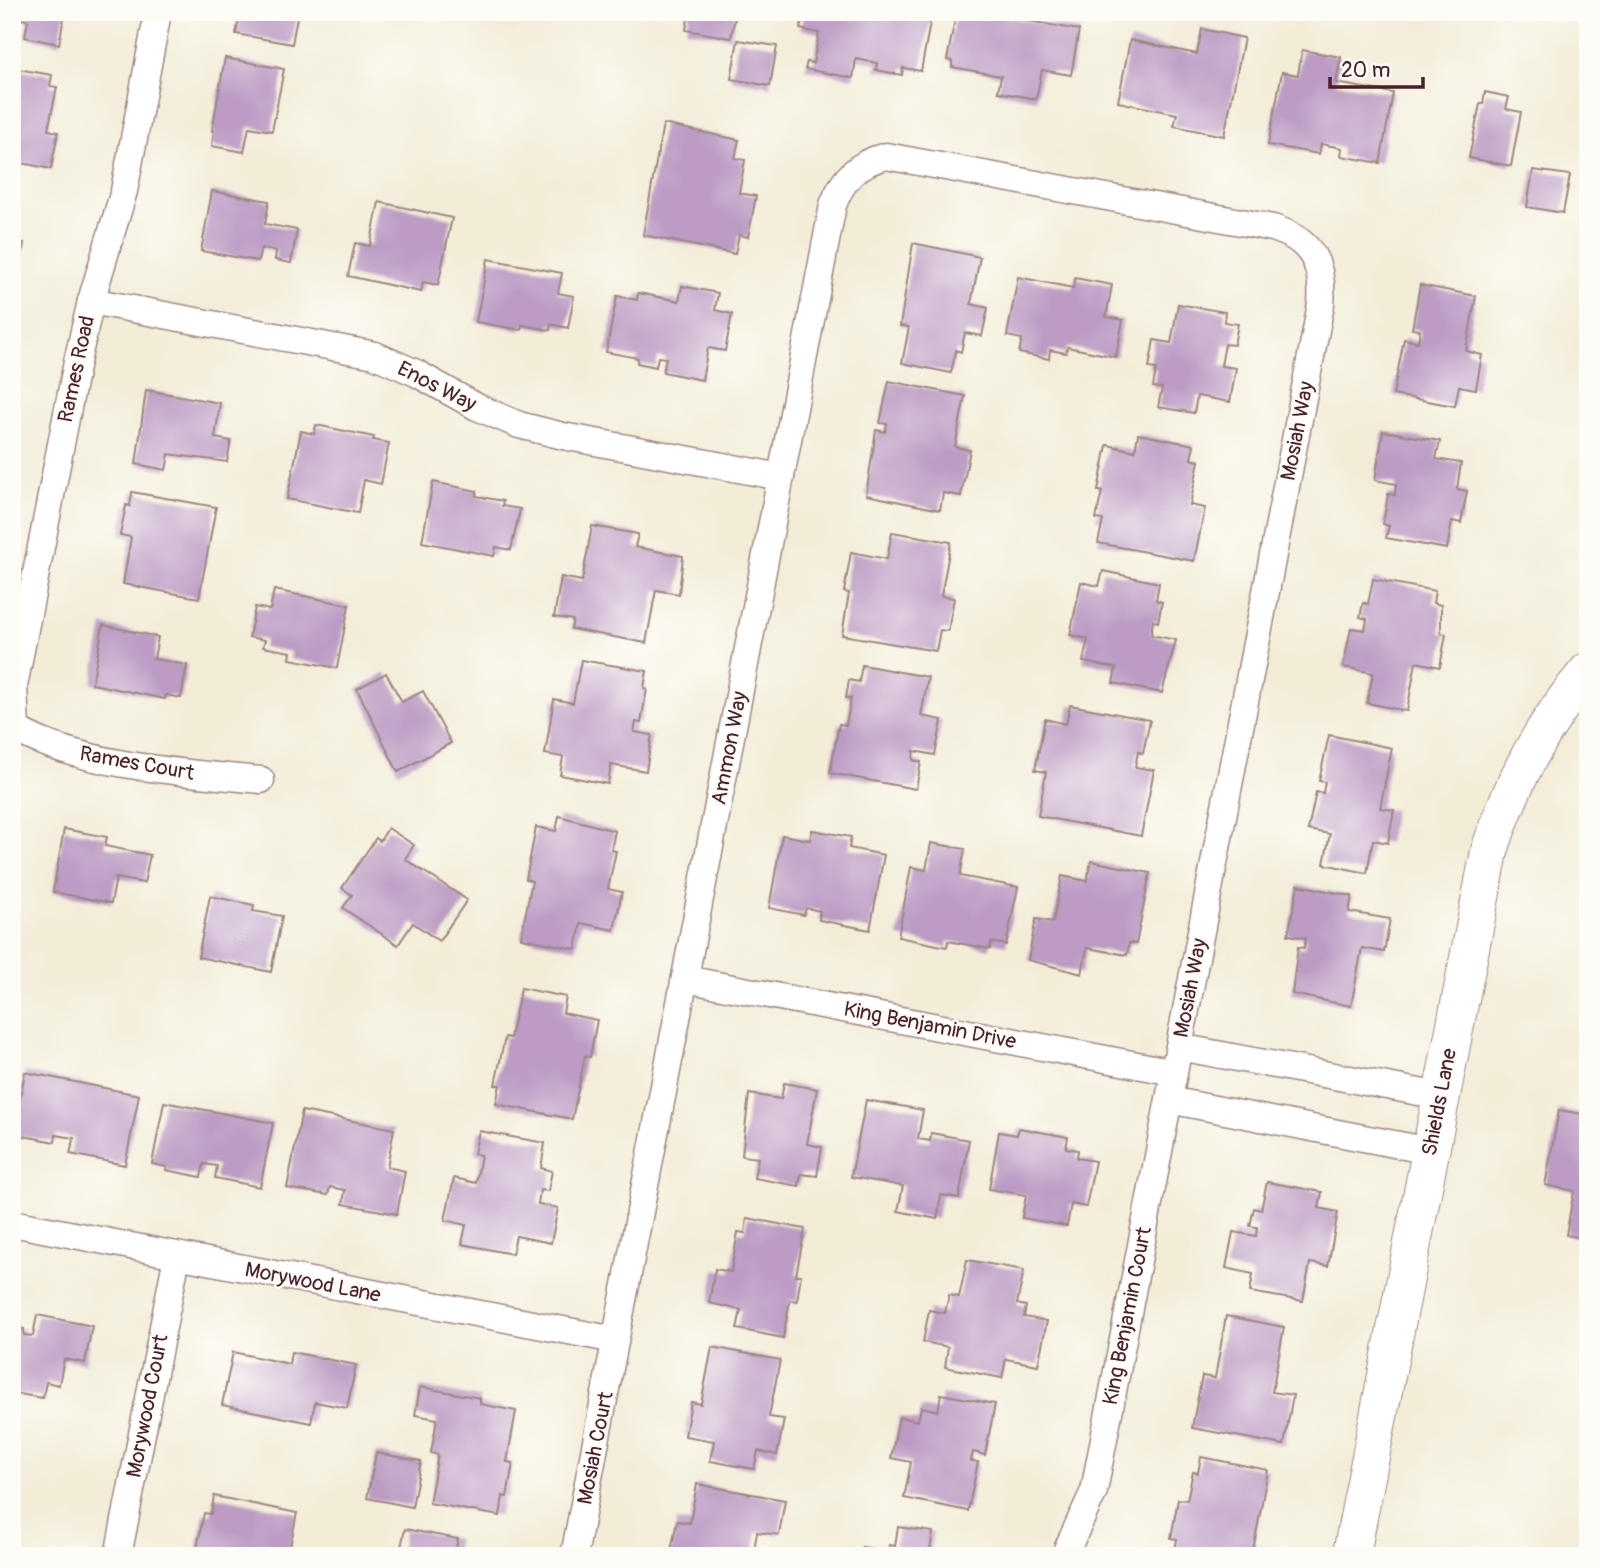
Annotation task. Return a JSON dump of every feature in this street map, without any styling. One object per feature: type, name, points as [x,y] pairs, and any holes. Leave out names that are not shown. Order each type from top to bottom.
[{"type":"main road","name":"Shields Lane","points":[[1351,1556],[1481,890],[1504,809],[1540,733],[1588,671]]},
{"type":"street","name":"Rames Road","points":[[16,729],[14,686],[91,301],[124,191],[158,12]]},
{"type":"street","name":"Mosiah Way","points":[[860,166],[886,156],[901,156],[1273,228],[1301,241],[1312,251],[1320,267],[1321,304],[1177,1059]]},
{"type":"street","name":"Ammon Way","points":[[615,1339],[834,205],[843,183],[860,166]]},
{"type":"street","name":"Enos Way","points":[[91,301],[375,355],[416,373],[477,407],[519,425],[563,436],[781,477]]},
{"type":"street","name":"Rames Court","points":[[16,729],[36,741],[58,749],[170,771],[261,779]]},
{"type":"street","name":"King Benjamin Drive","points":[[685,979],[1177,1059],[1440,1096]]},
{"type":"street","name":"King Benjamin Court","points":[[1064,1556],[1094,1491],[1177,1059]]},
{"type":"street","points":[[1169,1100],[1430,1151]]},
{"type":"street","name":"Morywood Lane","points":[[12,1223],[615,1339]]},
{"type":"street","name":"Morywood Court","points":[[118,1556],[177,1256]]},
{"type":"street","name":"Mosiah Court","points":[[574,1556],[615,1339]]},
{"type":"building","points":[[12,12],[65,12],[59,44],[25,37],[28,20],[12,18]]},
{"type":"building","points":[[240,12],[298,12],[292,44],[236,34]]},
{"type":"building","points":[[689,12],[736,12],[731,38],[686,30]]},
{"type":"building","points":[[804,12],[932,12],[921,71],[903,68],[902,75],[876,70],[877,63],[856,59],[853,78],[805,69],[807,62],[813,63],[819,33],[800,29]]},
{"type":"building","points":[[979,12],[1079,30],[1071,75],[1042,70],[1036,99],[998,92],[1001,76],[952,67],[952,61],[947,60],[956,14],[978,18]]},
{"type":"building","points":[[1202,29],[1244,38],[1224,136],[1174,126],[1177,114],[1118,102],[1130,40],[1197,54]]},
{"type":"building","points":[[738,40],[777,46],[770,86],[731,79]]},
{"type":"building","points":[[1302,50],[1341,57],[1336,83],[1393,93],[1380,163],[1341,156],[1342,148],[1321,144],[1319,154],[1268,145],[1282,72],[1298,75]]},
{"type":"building","points":[[225,58],[284,69],[272,131],[249,127],[244,152],[212,146],[212,131]]},
{"type":"building","points":[[12,68],[52,75],[50,86],[57,87],[48,130],[58,132],[51,169],[17,162],[14,179]]},
{"type":"building","points":[[1485,92],[1509,97],[1506,109],[1521,112],[1511,166],[1469,158]]},
{"type":"building","points":[[663,124],[739,140],[735,158],[745,160],[739,193],[756,196],[748,237],[739,235],[735,254],[643,235]]},
{"type":"building","points":[[1533,170],[1570,175],[1563,213],[1527,207]]},
{"type":"building","points":[[212,191],[269,201],[265,224],[297,230],[291,263],[275,260],[276,251],[261,248],[258,261],[201,251]]},
{"type":"building","points":[[379,202],[452,218],[438,285],[423,282],[421,292],[348,276],[355,243],[370,246]]},
{"type":"building","points":[[12,240],[24,243],[19,272],[15,271],[14,277]]},
{"type":"building","points":[[913,243],[980,257],[971,304],[988,308],[982,336],[965,333],[961,352],[956,350],[951,373],[902,363],[909,327],[900,326]]},
{"type":"building","points":[[488,259],[562,273],[558,293],[574,296],[568,328],[551,324],[550,330],[522,325],[521,330],[476,322]]},
{"type":"building","points":[[1018,277],[1073,288],[1075,278],[1112,285],[1106,317],[1123,320],[1116,357],[1067,347],[1066,353],[1050,350],[1049,359],[1019,353],[1022,339],[1007,336]]},
{"type":"building","points":[[1420,285],[1476,296],[1466,351],[1482,355],[1476,389],[1459,386],[1455,406],[1393,395],[1404,339],[1418,342],[1420,330],[1412,329]]},
{"type":"building","points":[[682,286],[718,293],[715,310],[732,314],[725,351],[708,348],[702,380],[663,372],[666,358],[658,357],[656,367],[637,363],[638,358],[606,352],[617,296],[637,300],[638,293],[679,301]]},
{"type":"building","points":[[1178,304],[1225,312],[1224,322],[1238,324],[1234,345],[1225,344],[1221,366],[1236,368],[1230,402],[1197,396],[1194,413],[1158,407],[1162,388],[1153,387],[1156,369],[1149,368],[1154,340],[1171,343]]},
{"type":"building","points":[[889,381],[965,396],[955,447],[970,450],[961,496],[943,493],[940,510],[866,495],[876,430],[885,432],[887,424],[880,423]]},
{"type":"building","points":[[146,390],[220,403],[215,438],[231,441],[227,462],[169,454],[166,470],[136,464]]},
{"type":"building","points":[[316,425],[374,437],[373,440],[389,443],[381,484],[364,480],[358,513],[287,499],[301,431],[314,434]]},
{"type":"building","points":[[1383,431],[1440,441],[1436,459],[1461,463],[1457,489],[1467,491],[1461,523],[1452,521],[1447,549],[1386,538],[1389,526],[1383,524],[1388,494],[1395,495],[1396,484],[1375,480]]},
{"type":"building","points":[[1138,434],[1194,445],[1191,459],[1199,461],[1190,505],[1205,508],[1194,561],[1098,543],[1103,520],[1096,519],[1102,491],[1098,491],[1107,445],[1135,451]]},
{"type":"building","points":[[433,482],[477,491],[476,496],[503,501],[502,506],[520,509],[511,550],[496,547],[494,556],[422,542]]},
{"type":"building","points":[[132,492],[216,507],[199,598],[123,584],[131,537],[120,535],[126,505],[130,506]]},
{"type":"building","points":[[592,526],[638,534],[635,547],[683,556],[679,594],[656,590],[646,643],[571,629],[573,620],[554,617],[561,577],[582,581]]},
{"type":"building","points":[[892,532],[951,542],[941,596],[954,598],[948,631],[940,630],[936,651],[842,635],[849,593],[844,592],[851,552],[887,559]]},
{"type":"building","points":[[1103,571],[1159,583],[1156,600],[1162,602],[1158,622],[1153,621],[1151,635],[1176,640],[1162,693],[1113,683],[1116,668],[1083,662],[1088,639],[1070,635],[1081,582],[1099,586]]},
{"type":"building","points":[[1373,579],[1435,591],[1433,603],[1441,605],[1441,633],[1446,634],[1440,667],[1416,662],[1407,711],[1367,703],[1373,673],[1343,667],[1351,628],[1365,630],[1367,619],[1360,617],[1363,603],[1368,604]]},
{"type":"building","points":[[274,590],[349,605],[337,668],[290,659],[291,652],[263,647],[265,640],[249,637],[255,607],[270,610]]},
{"type":"building","points":[[103,625],[158,637],[154,659],[187,665],[181,698],[166,695],[165,699],[92,684]]},
{"type":"building","points":[[581,660],[647,671],[641,723],[636,722],[634,732],[652,735],[646,771],[611,765],[608,784],[560,775],[563,757],[545,754],[554,699],[573,703]]},
{"type":"building","points":[[862,665],[928,677],[921,716],[942,720],[935,755],[914,751],[913,760],[921,762],[916,789],[830,773],[839,724],[846,725],[851,698],[846,698],[849,680],[859,682]]},
{"type":"building","points":[[386,673],[402,702],[423,691],[451,743],[398,772],[357,689]]},
{"type":"building","points":[[1070,705],[1150,720],[1143,753],[1138,752],[1135,767],[1154,770],[1141,836],[1038,816],[1046,772],[1035,770],[1045,719],[1066,724]]},
{"type":"building","points":[[1329,735],[1392,748],[1380,808],[1394,810],[1388,843],[1373,840],[1367,873],[1324,864],[1330,834],[1308,830],[1316,792],[1323,793],[1325,782],[1319,781]]},
{"type":"building","points":[[559,816],[615,831],[611,850],[616,851],[608,889],[622,892],[614,930],[581,923],[576,949],[521,938],[532,881],[526,879],[536,827],[556,831]]},
{"type":"building","points":[[388,828],[414,845],[405,859],[467,900],[439,941],[413,923],[398,945],[343,908],[352,895],[342,888],[376,838],[380,841]]},
{"type":"building","points":[[64,829],[107,837],[105,846],[150,855],[144,883],[116,878],[111,903],[53,892]]},
{"type":"building","points":[[812,830],[851,837],[849,848],[884,855],[870,930],[819,920],[820,911],[806,908],[804,915],[769,908],[782,835],[810,840]]},
{"type":"building","points":[[931,843],[965,849],[960,876],[1018,887],[1006,945],[991,942],[990,949],[948,941],[947,947],[898,937],[911,867],[926,870]]},
{"type":"building","points":[[1091,861],[1150,873],[1136,944],[1129,943],[1127,955],[1087,948],[1082,974],[1028,960],[1036,919],[1053,922],[1062,876],[1087,881]]},
{"type":"building","points":[[1298,885],[1352,896],[1349,912],[1390,919],[1384,952],[1362,948],[1351,1006],[1292,994],[1298,947],[1304,948],[1306,938],[1288,935]]},
{"type":"building","points":[[210,896],[254,905],[253,911],[282,916],[271,972],[198,957]]},
{"type":"building","points":[[521,988],[566,997],[563,1013],[597,1020],[590,1057],[585,1056],[572,1119],[496,1104],[500,1085],[495,1085],[505,1037],[510,1038]]},
{"type":"building","points":[[25,1072],[139,1095],[125,1165],[70,1154],[74,1138],[56,1135],[55,1142],[13,1134]]},
{"type":"building","points":[[784,1083],[817,1089],[807,1144],[822,1147],[817,1176],[801,1174],[799,1186],[754,1178],[758,1158],[742,1156],[749,1094],[781,1099]]},
{"type":"building","points":[[866,1100],[923,1110],[918,1139],[930,1141],[931,1133],[969,1140],[959,1198],[941,1195],[937,1219],[898,1211],[903,1186],[851,1177]]},
{"type":"building","points":[[164,1102],[273,1123],[260,1187],[215,1178],[217,1166],[204,1164],[201,1177],[166,1170],[167,1167],[152,1164]]},
{"type":"building","points":[[1559,1110],[1588,1115],[1588,1239],[1566,1235],[1574,1191],[1545,1185]]},
{"type":"building","points":[[302,1111],[394,1129],[387,1167],[405,1171],[397,1214],[343,1204],[345,1190],[330,1187],[328,1195],[287,1188]]},
{"type":"building","points":[[1019,1128],[1068,1137],[1066,1148],[1078,1150],[1077,1158],[1095,1161],[1086,1207],[1071,1204],[1067,1226],[1022,1218],[1026,1195],[989,1189],[999,1132],[1017,1135]]},
{"type":"building","points":[[479,1131],[545,1143],[541,1168],[552,1171],[548,1191],[540,1190],[538,1204],[558,1208],[551,1243],[516,1236],[512,1254],[462,1244],[466,1225],[445,1220],[454,1178],[476,1183],[481,1155],[474,1154]]},
{"type":"building","points":[[1267,1182],[1322,1192],[1319,1208],[1338,1212],[1328,1266],[1310,1263],[1303,1301],[1250,1292],[1253,1274],[1226,1268],[1233,1232],[1256,1236],[1257,1227],[1250,1226],[1254,1208],[1261,1210]]},
{"type":"building","points":[[747,1218],[805,1229],[796,1275],[801,1275],[797,1301],[790,1300],[783,1338],[737,1329],[741,1310],[709,1303],[715,1269],[731,1272],[738,1232],[745,1233]]},
{"type":"building","points":[[967,1260],[1024,1270],[1017,1304],[1026,1306],[1024,1317],[1047,1321],[1038,1365],[1006,1359],[1002,1378],[945,1367],[948,1347],[923,1342],[929,1310],[945,1313],[949,1295],[959,1297]]},
{"type":"building","points":[[37,1315],[92,1326],[85,1363],[64,1359],[59,1385],[46,1382],[43,1398],[12,1393],[12,1320],[16,1321],[15,1328],[24,1329],[24,1335],[33,1336]]},
{"type":"building","points":[[1226,1316],[1284,1327],[1272,1392],[1293,1395],[1284,1445],[1192,1428],[1202,1376],[1215,1378]]},
{"type":"building","points":[[712,1347],[780,1360],[769,1417],[784,1419],[777,1455],[758,1451],[754,1469],[710,1461],[714,1441],[685,1436],[691,1402],[701,1404]]},
{"type":"building","points":[[233,1352],[289,1364],[291,1352],[356,1365],[347,1408],[315,1402],[311,1423],[222,1405]]},
{"type":"building","points":[[420,1387],[480,1398],[480,1404],[516,1411],[507,1462],[513,1463],[507,1497],[503,1496],[500,1516],[429,1503],[438,1455],[431,1453],[437,1419],[415,1415]]},
{"type":"building","points":[[941,1394],[995,1404],[985,1455],[973,1452],[971,1461],[978,1462],[968,1511],[904,1498],[911,1462],[891,1458],[899,1417],[918,1421],[921,1407],[938,1411]]},
{"type":"building","points":[[376,1453],[421,1461],[412,1507],[367,1498]]},
{"type":"building","points":[[1201,1457],[1268,1470],[1252,1556],[1174,1556],[1177,1539],[1171,1538],[1178,1499],[1187,1500],[1193,1472],[1198,1473]]},
{"type":"building","points":[[697,1484],[785,1500],[779,1535],[757,1532],[753,1556],[670,1556],[677,1521],[690,1523]]},
{"type":"building","points":[[214,1496],[297,1513],[288,1556],[205,1556],[206,1549],[197,1548],[204,1513],[211,1514]]},
{"type":"building","points":[[898,1527],[933,1532],[930,1550],[959,1556],[860,1556],[862,1547],[888,1551],[889,1545],[895,1546]]},
{"type":"building","points":[[405,1529],[458,1539],[454,1556],[399,1556]]}]
